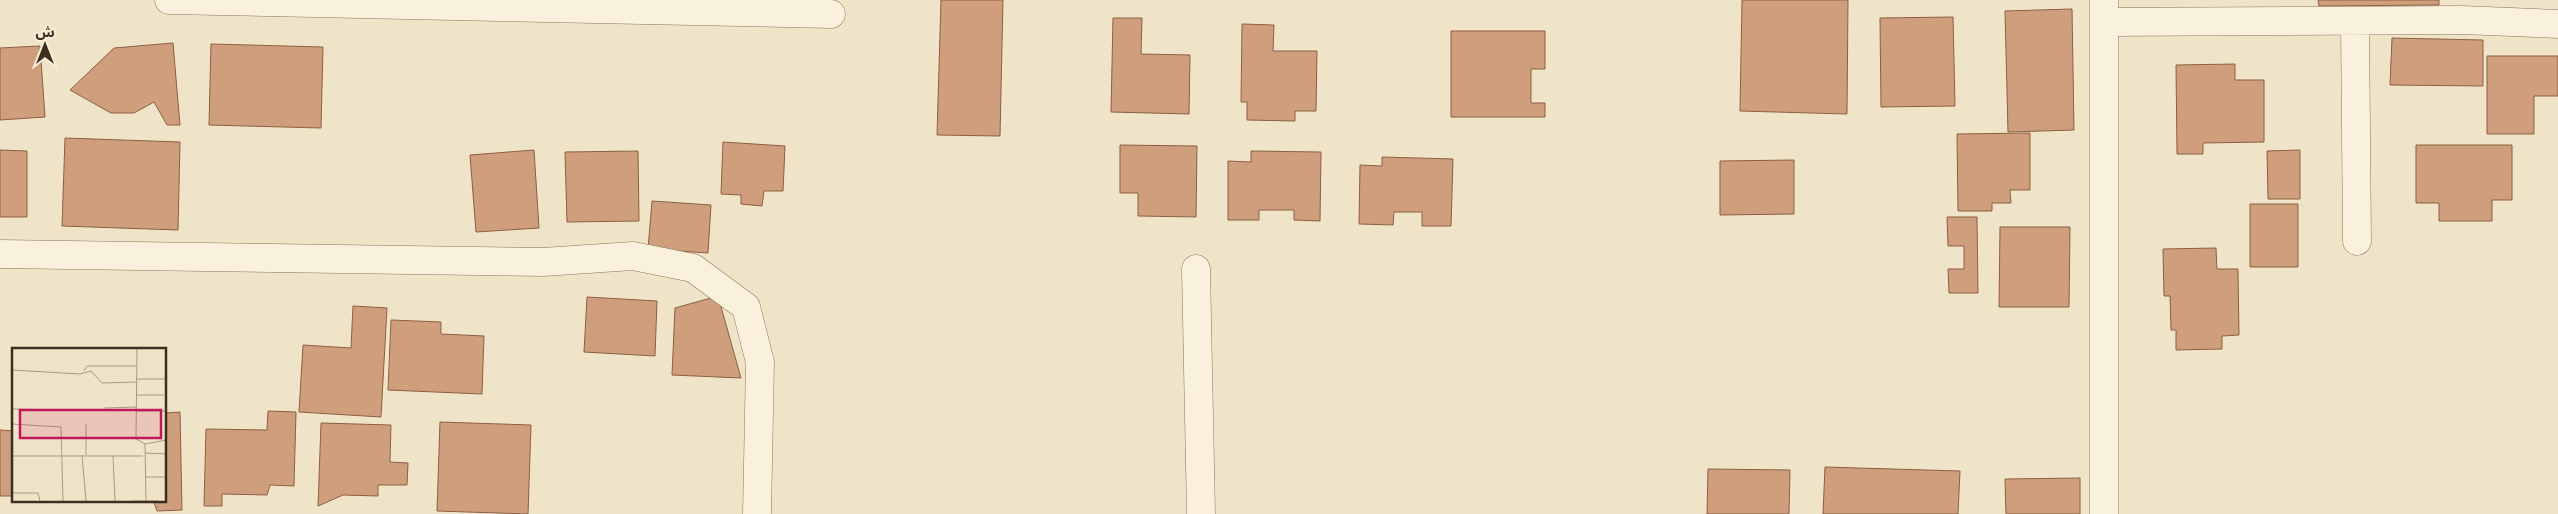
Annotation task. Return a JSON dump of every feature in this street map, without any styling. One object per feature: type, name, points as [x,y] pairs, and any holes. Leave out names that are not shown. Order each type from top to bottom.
[{"type":"street","points":[[169,0],[831,14]]},
{"type":"street","points":[[2104,514],[2105,11],[2355,21],[2462,20],[2558,24]]},
{"type":"street","points":[[2355,21],[2357,241]]},
{"type":"street","points":[[0,254],[543,262],[633,256],[693,268],[746,307],[760,362],[757,514]]},
{"type":"street","points":[[1196,269],[1201,514]]},
{"type":"building","points":[[941,0],[1003,0],[1000,136],[937,135]]},
{"type":"building","points":[[1742,0],[1848,0],[1847,114],[1740,111]]},
{"type":"building","points":[[2318,0],[2439,0],[2439,5],[2319,6]]},
{"type":"building","points":[[2072,9],[2074,130],[2008,132],[2005,11]]},
{"type":"building","points":[[1953,17],[1955,106],[1881,107],[1880,18]]},
{"type":"building","points":[[1113,18],[1142,18],[1141,54],[1190,55],[1189,114],[1111,112]]},
{"type":"building","points":[[1242,24],[1274,25],[1273,51],[1317,51],[1316,111],[1295,111],[1295,121],[1247,120],[1247,102],[1241,102]]},
{"type":"building","points":[[1451,31],[1545,31],[1545,69],[1531,69],[1531,103],[1545,103],[1545,117],[1451,117]]},
{"type":"building","points":[[2392,38],[2483,40],[2483,86],[2390,85]]},
{"type":"building","points":[[173,43],[180,125],[167,125],[154,102],[134,113],[111,113],[70,90],[114,48]]},
{"type":"building","points":[[211,44],[323,47],[321,128],[209,125]]},
{"type":"building","points":[[40,46],[45,117],[0,120],[0,48]]},
{"type":"building","points":[[2487,56],[2558,56],[2558,96],[2534,96],[2534,134],[2487,134]]},
{"type":"building","points":[[2235,64],[2235,80],[2264,80],[2264,142],[2203,143],[2203,154],[2177,154],[2176,65]]},
{"type":"building","points":[[2030,133],[2030,190],[2010,190],[2011,203],[1992,203],[1992,211],[1958,211],[1957,134]]},
{"type":"building","points":[[65,138],[180,142],[178,230],[62,226]]},
{"type":"building","points":[[723,142],[785,146],[783,191],[764,191],[762,206],[741,204],[741,195],[721,194]]},
{"type":"building","points":[[1120,145],[1197,146],[1196,217],[1138,216],[1138,193],[1120,193]]},
{"type":"building","points":[[2416,145],[2512,145],[2512,200],[2492,200],[2492,221],[2439,221],[2439,203],[2416,203]]},
{"type":"building","points":[[0,150],[27,151],[27,217],[0,217]]},
{"type":"building","points":[[534,150],[539,228],[476,232],[470,155]]},
{"type":"building","points":[[2300,150],[2300,199],[2268,199],[2267,151]]},
{"type":"building","points":[[638,151],[639,221],[567,222],[565,152]]},
{"type":"building","points":[[1251,151],[1321,152],[1320,221],[1294,220],[1294,210],[1259,210],[1259,220],[1228,220],[1228,161],[1251,162]]},
{"type":"building","points":[[1382,157],[1453,159],[1451,226],[1422,226],[1422,212],[1394,212],[1393,225],[1359,224],[1360,165],[1382,166]]},
{"type":"building","points":[[1794,160],[1794,214],[1720,215],[1720,161]]},
{"type":"building","points":[[652,201],[711,205],[708,253],[648,249]]},
{"type":"building","points":[[2250,204],[2298,204],[2298,267],[2250,267]]},
{"type":"building","points":[[1947,217],[1977,217],[1978,293],[1949,293],[1948,269],[1964,269],[1964,246],[1948,246]]},
{"type":"building","points":[[2000,227],[2070,227],[2069,307],[1999,307]]},
{"type":"building","points":[[2216,248],[2217,269],[2238,269],[2239,335],[2222,336],[2222,349],[2176,350],[2176,330],[2171,330],[2170,296],[2164,296],[2163,249]]},
{"type":"building","points":[[718,296],[741,378],[672,375],[675,308]]},
{"type":"building","points":[[587,297],[657,301],[655,356],[584,352]]},
{"type":"building","points":[[353,306],[387,308],[381,417],[299,412],[303,345],[351,348]]},
{"type":"building","points":[[391,320],[441,322],[441,334],[484,336],[482,394],[388,390]]},
{"type":"building","points":[[268,411],[296,412],[294,486],[270,485],[267,495],[222,494],[222,506],[204,506],[206,429],[267,430]]},
{"type":"building","points":[[180,412],[182,510],[157,511],[154,502],[166,502],[166,413]]},
{"type":"building","points":[[440,422],[531,425],[528,514],[437,511]]},
{"type":"building","points":[[321,423],[391,425],[390,462],[408,463],[407,485],[378,485],[378,496],[343,495],[318,506]]},
{"type":"building","points":[[0,430],[12,431],[12,496],[0,496]]},
{"type":"building","points":[[1825,467],[1960,471],[1958,514],[1823,514]]},
{"type":"building","points":[[1708,469],[1790,470],[1789,514],[1707,514]]},
{"type":"building","points":[[2080,478],[2080,514],[2006,514],[2005,479]]}]
